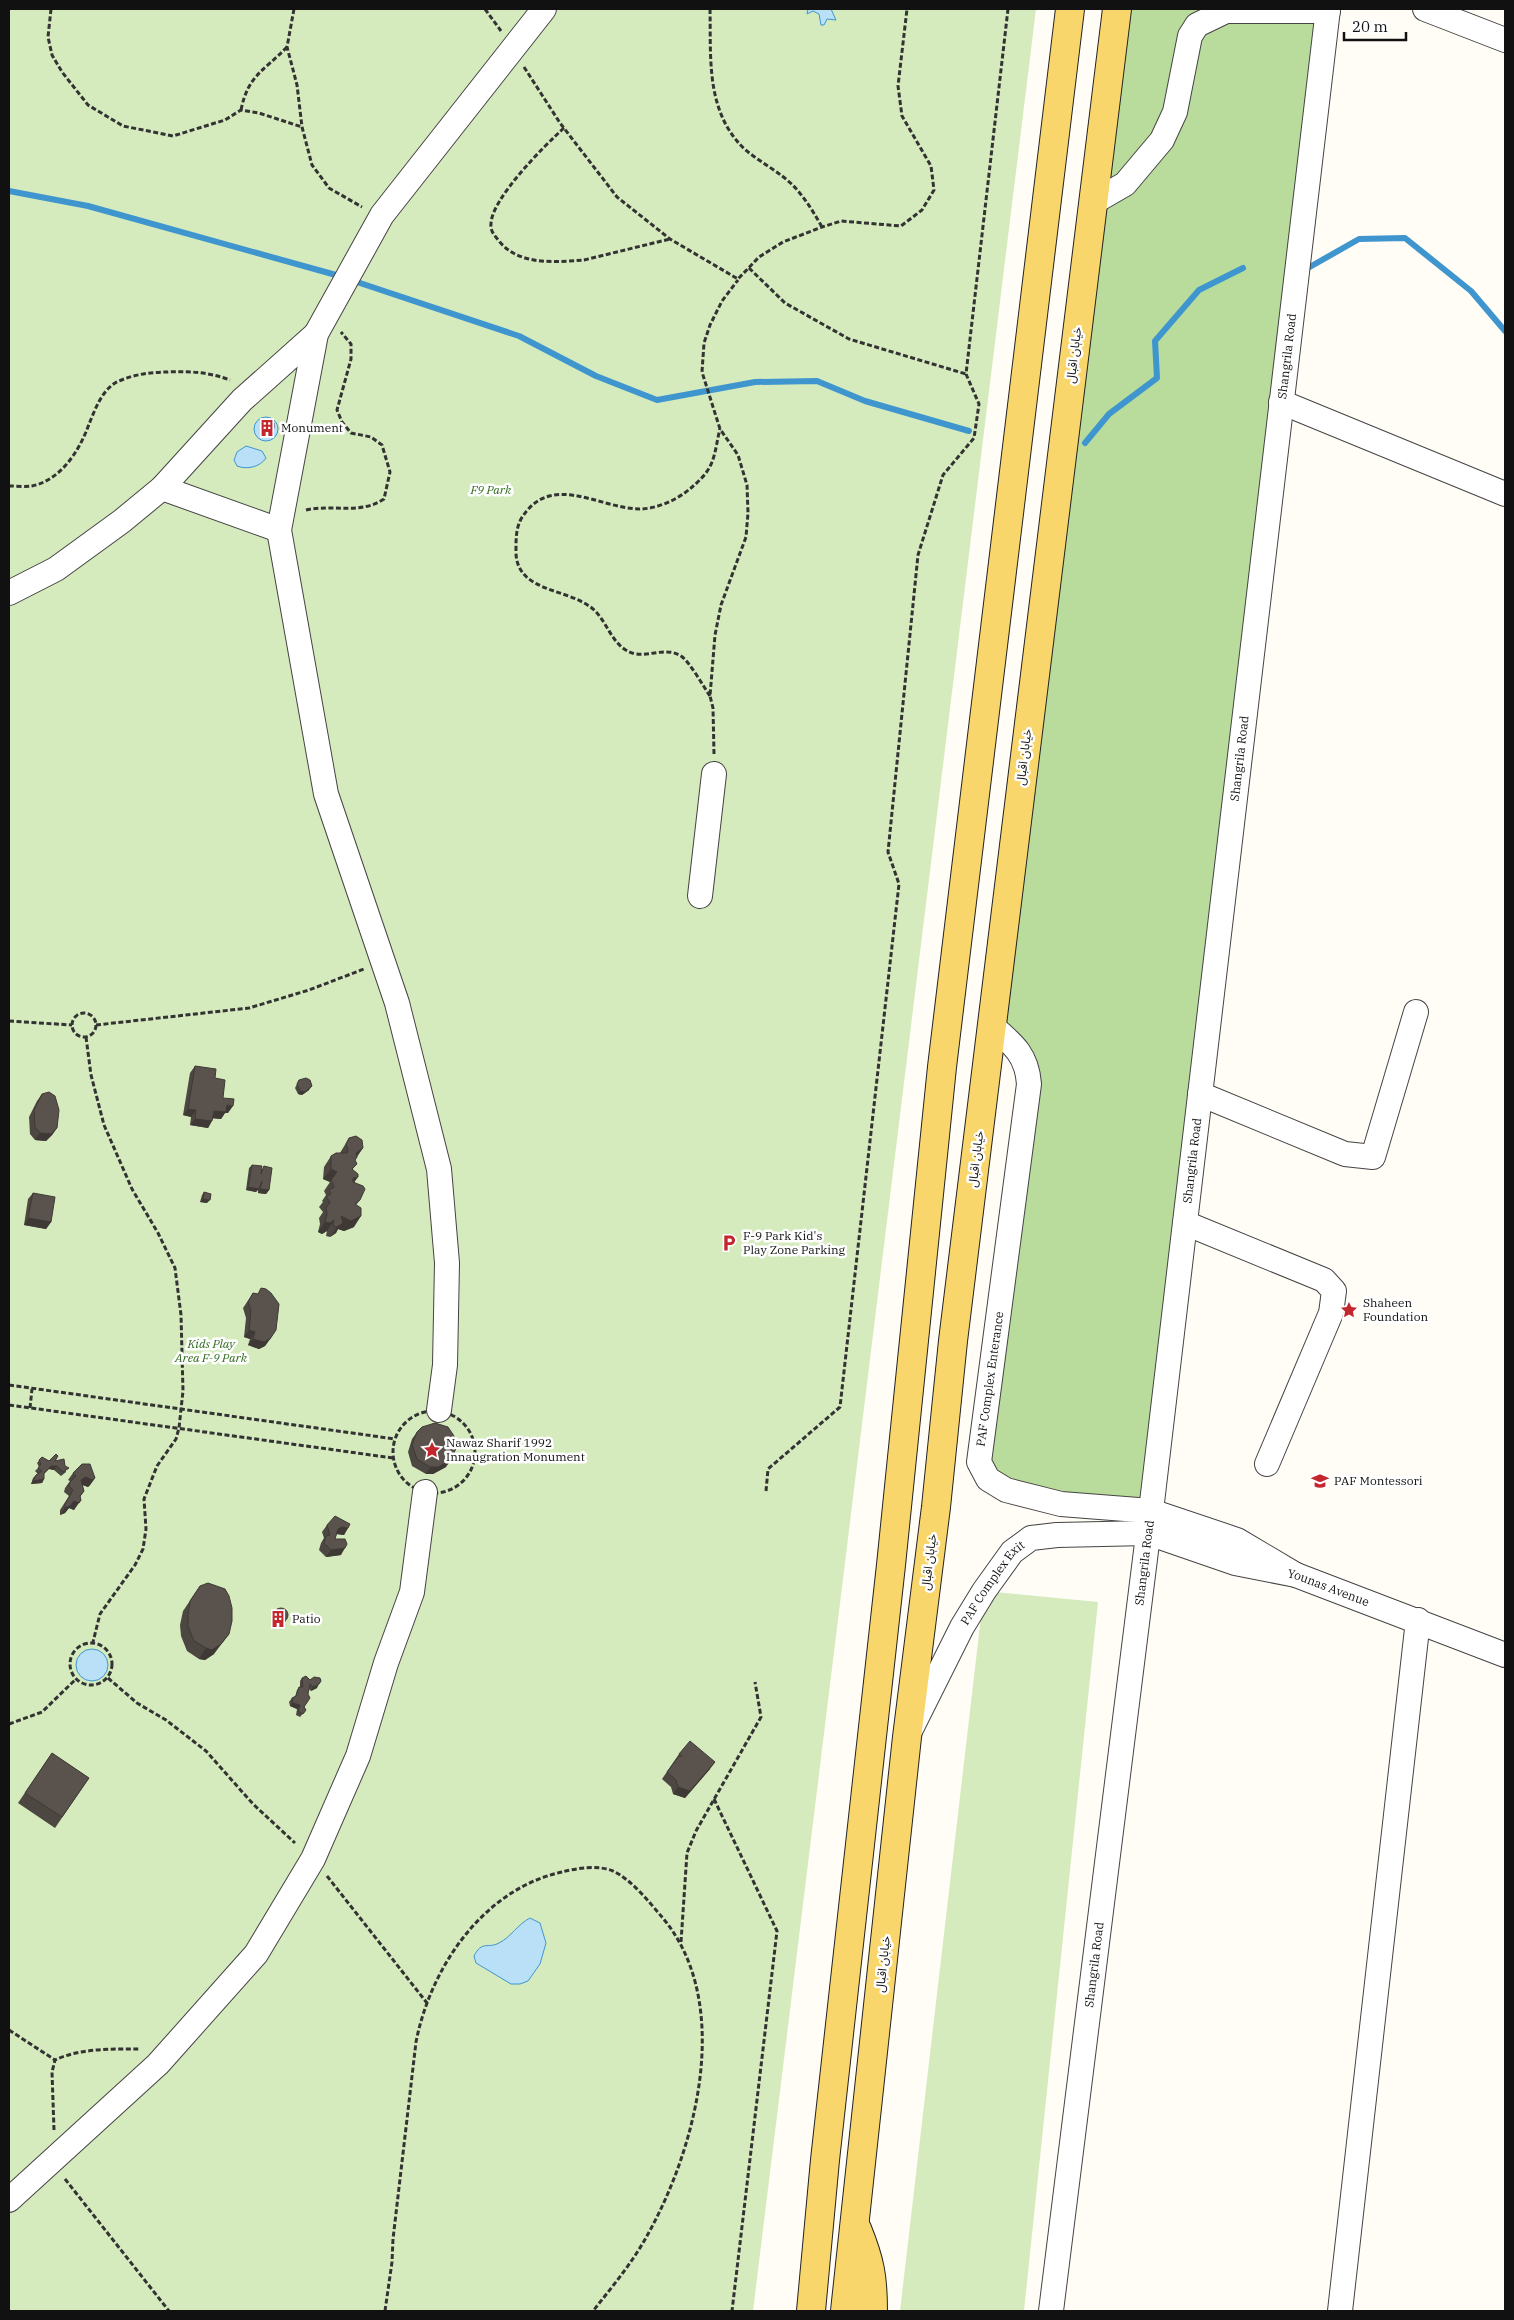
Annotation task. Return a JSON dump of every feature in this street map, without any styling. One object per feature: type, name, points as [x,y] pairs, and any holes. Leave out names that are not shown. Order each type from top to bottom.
[{"type":"main road","points":[[811,2311],[942,1066],[1070,9]]},
{"type":"main road","name":"خیابان اقبال","points":[[845,2311],[907,1737],[936,1507],[953,1341],[1117,9]]},
{"type":"main road","points":[[793,2311],[803,2252],[819,2222]]},
{"type":"main road","points":[[854,2224],[867,2254],[873,2277],[873,2311]]},
{"type":"street","points":[[9,593],[56,569],[122,521],[162,488],[254,389],[324,320],[377,224],[544,9]]},
{"type":"street","points":[[1092,202],[1125,184],[1162,140],[1175,112],[1190,36],[1197,25],[1226,11],[1271,9],[1328,10]]},
{"type":"street","points":[[1425,9],[1505,40]]},
{"type":"street","name":"Shangrila Road","points":[[1051,2311],[1150,1522],[1328,10]]},
{"type":"street","points":[[324,320],[281,523],[326,794],[397,1003],[440,1169],[447,1263],[445,1365],[439,1410]]},
{"type":"street","points":[[1281,402],[1505,494]]},
{"type":"street","points":[[162,488],[281,523]]},
{"type":"street","points":[[700,896],[714,774]]},
{"type":"street","points":[[1200,1094],[1345,1154],[1373,1157],[1416,1012]]},
{"type":"street","name":"PAF Complex Enterance","points":[[992,1026],[1012,1044],[1028,1067],[1029,1084],[979,1462],[988,1479],[1006,1490],[1061,1504],[1237,1540],[1296,1575]]},
{"type":"street","points":[[1185,1224],[1324,1280],[1334,1291],[1331,1313],[1266,1464]]},
{"type":"street","points":[[9,2200],[171,2050],[256,1954],[313,1858],[358,1756],[386,1664],[412,1592],[425,1492]]},
{"type":"street","name":"PAF Complex Exit","points":[[907,1737],[962,1627],[984,1590],[1012,1552],[1031,1538],[1150,1522]]},
{"type":"street","name":"Younas Avenue","points":[[1296,1575],[1418,1620],[1505,1655]]},
{"type":"street","points":[[1340,2311],[1418,1620]]},
{"type":"path","points":[[51,9],[48,37],[52,55],[73,88],[88,105],[123,126],[173,136],[225,120],[241,110],[259,113],[302,127]]},
{"type":"path","points":[[294,9],[287,47],[297,85],[302,127],[312,165],[324,183],[377,224]]},
{"type":"path","points":[[710,9],[711,73],[718,107],[727,126],[737,142],[784,177],[799,191],[822,227]]},
{"type":"path","points":[[714,774],[713,708],[710,696],[715,635],[721,605],[746,537],[748,513],[746,485],[738,455],[720,429],[702,372],[704,343],[710,325],[722,301],[738,279],[759,257],[783,242],[841,221],[901,226],[922,210],[934,190],[931,166],[902,116],[898,86],[907,9]]},
{"type":"path","points":[[766,1490],[768,1468],[840,1407],[899,884],[888,852],[918,555],[942,476],[974,438],[979,404],[966,374],[1008,9]]},
{"type":"path","points":[[241,110],[246,90],[254,77],[287,47]]},
{"type":"path","points":[[512,48],[564,128],[617,197],[670,239],[738,279]]},
{"type":"path","points":[[564,128],[537,155],[506,192],[496,210],[490,224],[493,234],[501,244],[513,254],[523,259],[570,261],[584,260],[670,239]]},
{"type":"path","points":[[749,268],[785,303],[849,339],[966,374]]},
{"type":"path","points":[[281,523],[313,508],[373,506],[384,499],[390,472],[382,445],[370,438],[351,433],[339,416],[337,410],[351,359],[351,344],[324,320]]},
{"type":"path","points":[[9,486],[32,486],[48,478],[63,467],[81,446],[95,408],[114,384],[149,372],[192,371],[216,374],[254,389]]},
{"type":"path","points":[[710,696],[681,656],[665,652],[636,654],[616,643],[602,618],[591,608],[576,598],[547,590],[533,583],[519,569],[516,556],[517,527],[528,509],[539,500],[570,494],[638,509],[657,506],[681,496],[701,480],[712,463],[720,429]]},
{"type":"path","points":[[96,1025],[249,1008],[280,1000],[354,971],[384,963]]},
{"type":"path","points":[[86,1013],[93,1017],[96,1025],[94,1031],[86,1037],[76,1035],[72,1025],[78,1015],[86,1013]]},
{"type":"path","points":[[9,1021],[72,1025]]},
{"type":"path","points":[[86,1037],[91,1075],[104,1126],[132,1189],[176,1268],[181,1315],[182,1410],[180,1428],[176,1439],[157,1466],[144,1499],[146,1529],[143,1550],[135,1565],[100,1614],[93,1642]]},
{"type":"path","points":[[9,1386],[395,1439]]},
{"type":"path","points":[[30,1408],[32,1389]]},
{"type":"path","points":[[9,1405],[393,1458]]},
{"type":"path","points":[[439,1410],[451,1414],[466,1425],[474,1441],[476,1453],[473,1466],[468,1476],[459,1485],[442,1492],[425,1492],[413,1488],[396,1470],[393,1458],[395,1439],[401,1426],[412,1417],[425,1411],[439,1410]]},
{"type":"path","points":[[93,1642],[106,1647],[110,1652],[113,1666],[108,1678],[96,1685],[89,1685],[76,1679],[70,1665],[71,1658],[79,1646],[93,1642]]},
{"type":"path","points":[[108,1678],[137,1703],[166,1720],[206,1750],[253,1804],[313,1858],[427,2003]]},
{"type":"path","points":[[9,1724],[42,1712],[76,1679]]},
{"type":"path","points":[[681,1943],[686,1853],[696,1831],[761,1717],[755,1682]]},
{"type":"path","points":[[714,1799],[777,1931],[732,2311]]},
{"type":"path","points":[[385,2311],[416,2042],[420,2020],[427,2003],[453,1953],[480,1918],[493,1906],[532,1880],[578,1869],[599,1868],[613,1871],[629,1883],[657,1911],[681,1943],[689,1962],[702,2020],[703,2049],[693,2116],[676,2172],[649,2232],[616,2282],[593,2311]]},
{"type":"path","points":[[9,2030],[55,2060]]},
{"type":"path","points":[[55,2060],[73,2054],[95,2051],[171,2050]]},
{"type":"path","points":[[55,2060],[52,2072],[54,2158],[169,2311]]},
{"type":"green space","name":"F9 Park","points":[[9,9],[1036,9],[753,2311],[9,2311]]},
{"type":"green space","points":[[1117,9],[1328,9],[1151,1511],[988,1479],[1029,1084],[992,1026]]},
{"type":"green space","points":[[984,1591],[1098,1602],[1024,2311],[900,2311]]},
{"type":"water","points":[[808,9],[831,9],[836,20],[827,19],[824,25],[821,25],[819,14],[813,11],[807,14]]},
{"type":"water","points":[[266,417],[271,418],[277,424],[277,434],[271,440],[266,441],[261,440],[255,434],[254,429],[255,424],[261,418]]},
{"type":"water","points":[[246,446],[262,451],[266,458],[260,464],[253,467],[237,466],[234,460],[237,452]]},
{"type":"water","points":[[92,1649],[98,1650],[103,1654],[107,1659],[107,1671],[103,1676],[98,1680],[92,1681],[86,1680],[81,1676],[77,1671],[76,1665],[77,1659],[81,1654],[86,1650]]},
{"type":"water","points":[[530,1918],[540,1923],[546,1943],[540,1964],[528,1981],[520,1984],[511,1984],[476,1963],[474,1956],[480,1948],[495,1945]]},
{"type":"building","points":[[271,420],[274,423],[274,428],[272,431],[266,430],[263,425],[264,422]]},
{"type":"building","points":[[195,1066],[216,1069],[215,1078],[225,1080],[223,1098],[234,1099],[233,1106],[227,1105],[226,1112],[214,1111],[212,1121],[195,1119],[196,1110],[188,1109]]},
{"type":"building","points":[[306,1078],[310,1080],[312,1086],[305,1092],[300,1091],[297,1084],[299,1080]]},
{"type":"building","points":[[49,1092],[55,1096],[59,1110],[57,1128],[51,1134],[40,1133],[35,1127],[34,1110],[42,1094]]},
{"type":"building","points":[[356,1136],[362,1140],[363,1148],[356,1153],[357,1157],[355,1160],[357,1164],[352,1169],[358,1174],[358,1177],[353,1178],[353,1182],[363,1186],[365,1189],[360,1200],[355,1204],[361,1208],[361,1216],[351,1221],[341,1216],[343,1223],[337,1227],[333,1226],[334,1220],[330,1223],[325,1222],[326,1208],[330,1202],[326,1197],[331,1194],[329,1190],[334,1187],[331,1180],[337,1172],[331,1169],[331,1156],[336,1153],[347,1153],[346,1144],[349,1138]]},
{"type":"building","points":[[252,1165],[262,1166],[261,1174],[264,1166],[272,1168],[269,1190],[260,1189],[262,1181],[259,1189],[248,1187]]},
{"type":"building","points":[[204,1192],[211,1194],[210,1200],[203,1199]]},
{"type":"building","points":[[33,1193],[55,1197],[51,1222],[28,1218]]},
{"type":"building","points":[[261,1288],[271,1293],[279,1304],[276,1330],[270,1339],[264,1342],[253,1339],[255,1332],[249,1330],[251,1311],[248,1302],[253,1293],[258,1294]]},
{"type":"building","points":[[435,1423],[448,1427],[456,1439],[457,1446],[451,1460],[438,1467],[430,1467],[417,1459],[412,1445],[417,1432],[422,1427]]},
{"type":"building","points":[[56,1454],[58,1456],[55,1461],[64,1459],[65,1466],[69,1468],[63,1472],[57,1466],[51,1466],[44,1473],[44,1479],[33,1481],[36,1475],[42,1471],[38,1468],[41,1464],[39,1460],[42,1457],[49,1461]]},
{"type":"building","points":[[82,1464],[90,1464],[95,1478],[92,1480],[86,1477],[81,1480],[84,1491],[80,1496],[81,1500],[79,1503],[74,1501],[65,1508],[65,1504],[73,1490],[69,1486],[76,1476],[73,1473]]},
{"type":"building","points":[[335,1516],[350,1524],[348,1528],[342,1527],[338,1529],[335,1539],[345,1539],[347,1544],[345,1548],[331,1550],[324,1543],[326,1536],[330,1535],[327,1525]]},
{"type":"building","points":[[208,1583],[225,1589],[232,1608],[229,1634],[221,1644],[212,1650],[194,1641],[188,1626],[190,1601],[200,1586]]},
{"type":"building","points":[[278,1608],[284,1608],[288,1615],[284,1622],[278,1622],[274,1618],[274,1612]]},
{"type":"building","points":[[306,1676],[310,1680],[314,1677],[320,1678],[321,1681],[313,1687],[310,1684],[308,1694],[310,1698],[304,1707],[306,1710],[303,1714],[298,1711],[300,1705],[293,1703],[292,1698],[296,1696],[299,1687],[303,1687],[302,1678]]},
{"type":"building","points":[[690,1741],[715,1762],[690,1791],[678,1787],[676,1780],[667,1772],[679,1756],[682,1756],[679,1754]]},
{"type":"building","points":[[52,1753],[89,1778],[62,1817],[25,1793]]},
{"type":"waterway","points":[[9,191],[88,206],[336,275],[519,336],[596,376],[657,400],[755,382],[817,381],[865,401],[969,431]]},
{"type":"waterway","points":[[1308,268],[1359,239],[1405,238],[1471,291],[1505,331]]},
{"type":"waterway","points":[[1085,443],[1109,414],[1157,378],[1155,341],[1199,290],[1243,268]]},
{"type":"place","name":"Monument","points":[[267,428]]},
{"type":"place","name":"F-9 Park Kid's Play Zone Parking","points":[[729,1243]]},
{"type":"place","name":"Shaheen Foundation","points":[[1349,1310]]},
{"type":"place","name":"Nawaz Sharif 1992 Innaugration Monument","points":[[432,1450]]},
{"type":"place","name":"PAF Montessori","points":[[1320,1481]]},
{"type":"place","name":"Patio","points":[[278,1619]]},
{"type":"park label","name":"Kids Play Area F-9 Park","points":[[211,1351]]}]
